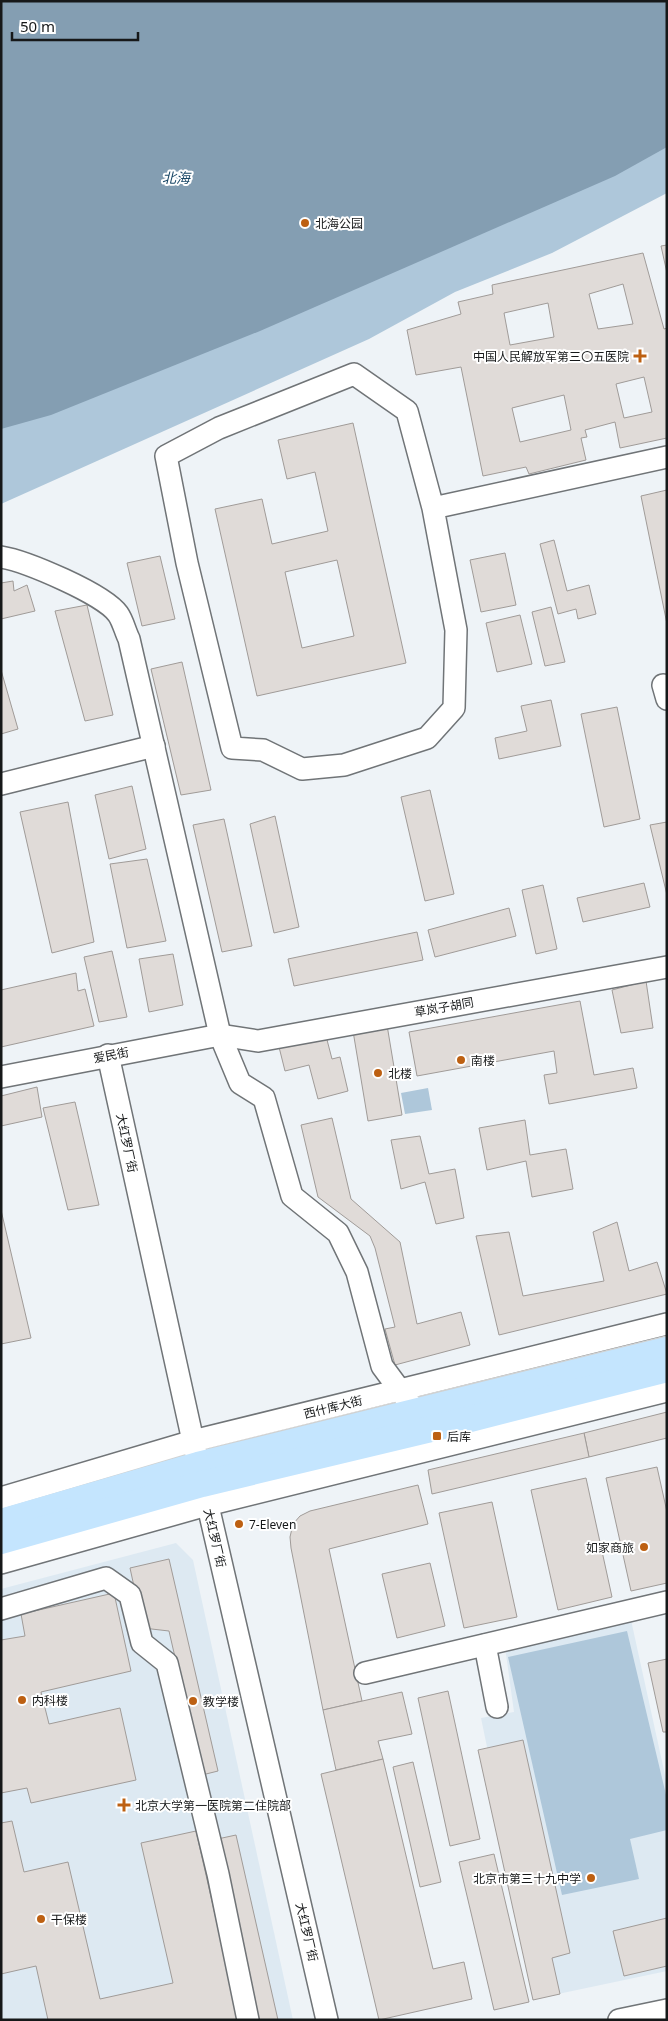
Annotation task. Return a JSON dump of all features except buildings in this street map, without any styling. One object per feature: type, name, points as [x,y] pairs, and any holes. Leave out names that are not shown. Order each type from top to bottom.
[{"type":"main road","name":"西什库大街","points":[[1,1541],[200,1474],[416,1412],[667,1350]]},
{"type":"main road","name":"西什库大街","points":[[1,1522],[200,1474],[667,1370]]},
{"type":"street","points":[[354,374],[407,411],[432,508],[456,630],[454,708],[427,738],[344,765],[302,770],[263,750],[232,748],[186,562],[166,456],[219,428],[354,374]]},
{"type":"street","points":[[432,508],[667,457]]},
{"type":"street","points":[[1,557],[38,569],[83,589],[103,601],[118,614],[129,639],[220,1035],[240,1083],[264,1098],[292,1196],[338,1233],[357,1272],[382,1366],[416,1412]]},
{"type":"street","points":[[1,784],[154,746]]},
{"type":"street","name":"草岚子胡同","points":[[220,1035],[258,1041],[667,967]]},
{"type":"street","name":"爱民街","points":[[1,1077],[220,1035]]},
{"type":"street","name":"大红罗厂街","points":[[108,1055],[200,1474],[327,2020]]},
{"type":"street","name":"西什库大街","points":[[1,1563],[200,1474],[400,1390],[667,1324]]},
{"type":"street","name":"西什库大街","points":[[1,1498],[200,1474],[667,1391]]},
{"type":"street","points":[[1,1609],[106,1578],[130,1595],[142,1642],[167,1663],[218,1874],[248,2020]]},
{"type":"street","points":[[365,1673],[667,1602]]},
{"type":"street","points":[[485,1645],[497,1707]]},
{"type":"street","points":[[619,2020],[667,2010]]},
{"type":"shaded area","name":"北海","points":[[1,1],[667,1],[667,193],[552,253],[455,292],[369,339],[1,504]]},
{"type":"shaded area","points":[[428,1088],[432,1110],[405,1114],[401,1093]]},
{"type":"shaded area","name":"北京大学第一医院第二住院部","points":[[176,1543],[193,1560],[293,2020],[1,2020],[1,1589]]},
{"type":"shaded area","name":"北京市第三十九中学","points":[[631,1620],[667,1784],[667,1971],[539,1998],[481,1718],[514,1712],[505,1647]]},
{"type":"shaded area","points":[[627,1631],[667,1799],[667,1830],[630,1839],[639,1879],[562,1895],[508,1657]]},
{"type":"water","name":"北海","points":[[1,1],[667,1],[667,147],[615,176],[260,331],[51,415],[1,429]]},
{"type":"place","name":"北海公园","points":[[305,223]]},
{"type":"place","name":"中国人民解放军第三〇五医院","points":[[640,356]]},
{"type":"place","name":"南楼","points":[[461,1060]]},
{"type":"place","name":"北楼","points":[[378,1073]]},
{"type":"place","name":"后库","points":[[437,1436]]},
{"type":"place","name":"7-Eleven","points":[[239,1524]]},
{"type":"place","name":"如家商旅","points":[[644,1547]]},
{"type":"place","name":"内科楼","points":[[22,1700]]},
{"type":"place","name":"教学楼","points":[[193,1701]]},
{"type":"place","name":"北京大学第一医院第二住院部","points":[[124,1805]]},
{"type":"place","name":"北京市第三十九中学","points":[[591,1878]]},
{"type":"place","name":"干保楼","points":[[41,1919]]}]
